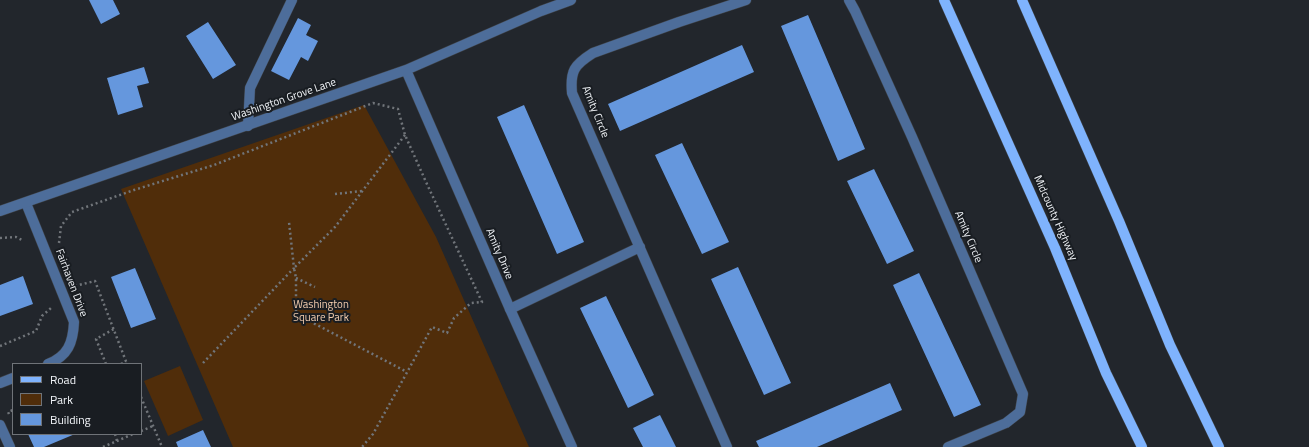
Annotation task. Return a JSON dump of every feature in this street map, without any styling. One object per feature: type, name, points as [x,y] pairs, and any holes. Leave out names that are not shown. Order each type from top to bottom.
[{"type":"main road","name":"Midcounty Highway","points":[[944,0],[1056,248],[1106,373],[1142,447]]},
{"type":"main road","points":[[1022,0],[1119,221],[1170,345],[1219,447]]},
{"type":"street","points":[[248,126],[250,88],[292,0]]},
{"type":"street","name":"Washington Grove Lane","points":[[0,212],[406,70],[570,0]]},
{"type":"street","name":"Amity Circle","points":[[727,447],[572,93],[571,80],[576,67],[593,53],[746,0]]},
{"type":"street","name":"Amity Circle","points":[[849,0],[912,137],[1023,394],[1020,412],[1006,423],[948,447]]},
{"type":"street","name":"Amity Drive","points":[[406,70],[572,447]]},
{"type":"street","name":"Fairhaven Drive","points":[[26,203],[74,322],[73,337],[67,349],[58,360],[50,363]]},
{"type":"street","points":[[510,309],[640,247]]},
{"type":"street","points":[[0,383],[12,378]]},
{"type":"street","points":[[0,425],[10,447]]},
{"type":"path","points":[[59,249],[61,226],[72,212],[134,190],[214,165],[373,103],[398,109],[405,135],[482,302],[471,303],[454,318],[446,333],[432,327],[372,434],[362,447]]},
{"type":"path","points":[[203,363],[335,227],[405,135]]},
{"type":"path","points":[[335,194],[363,190]]},
{"type":"path","points":[[289,222],[296,278],[296,314],[407,372]]},
{"type":"path","points":[[0,238],[16,237],[26,242]]},
{"type":"path","points":[[296,278],[315,287]]},
{"type":"path","points":[[74,286],[95,281],[127,363]]},
{"type":"path","points":[[0,346],[36,331],[42,316],[51,308],[50,301]]},
{"type":"path","points":[[106,363],[96,339],[114,329]]},
{"type":"path","points":[[142,399],[162,447]]},
{"type":"path","points":[[142,431],[153,426]]},
{"type":"path","points":[[115,435],[117,441]]},
{"type":"path","points":[[103,447],[131,435]]},
{"type":"green space","name":"Washington Square Park","points":[[364,105],[436,237],[529,447],[233,447],[121,189]]},
{"type":"green space","points":[[180,366],[203,420],[168,436],[144,381]]},
{"type":"building","points":[[89,0],[113,0],[120,14],[101,24]]},
{"type":"building","points":[[808,15],[865,149],[838,161],[781,26]]},
{"type":"building","points":[[298,18],[311,25],[306,35],[318,41],[308,61],[301,57],[289,80],[271,71]]},
{"type":"building","points":[[208,22],[236,65],[213,79],[186,36]]},
{"type":"building","points":[[742,45],[754,72],[620,131],[608,104]]},
{"type":"building","points":[[144,67],[149,83],[137,86],[143,107],[118,115],[107,78]]},
{"type":"building","points":[[524,105],[584,242],[557,254],[497,117]]},
{"type":"building","points":[[682,143],[729,242],[702,254],[655,155]]},
{"type":"building","points":[[874,169],[914,251],[887,264],[847,181]]},
{"type":"building","points":[[738,267],[791,383],[764,395],[711,279]]},
{"type":"building","points":[[135,268],[156,319],[131,328],[111,277]]},
{"type":"building","points":[[919,273],[981,405],[954,417],[893,285]]},
{"type":"building","points":[[23,276],[33,304],[0,316],[0,285]]},
{"type":"building","points":[[606,296],[654,395],[628,408],[580,308]]},
{"type":"building","points":[[890,383],[902,410],[817,447],[759,447],[756,441]]},
{"type":"building","points":[[660,415],[676,447],[643,447],[633,428]]},
{"type":"building","points":[[203,430],[211,447],[178,447],[176,442]]},
{"type":"building","points":[[28,435],[73,435],[44,447],[34,447]]}]
